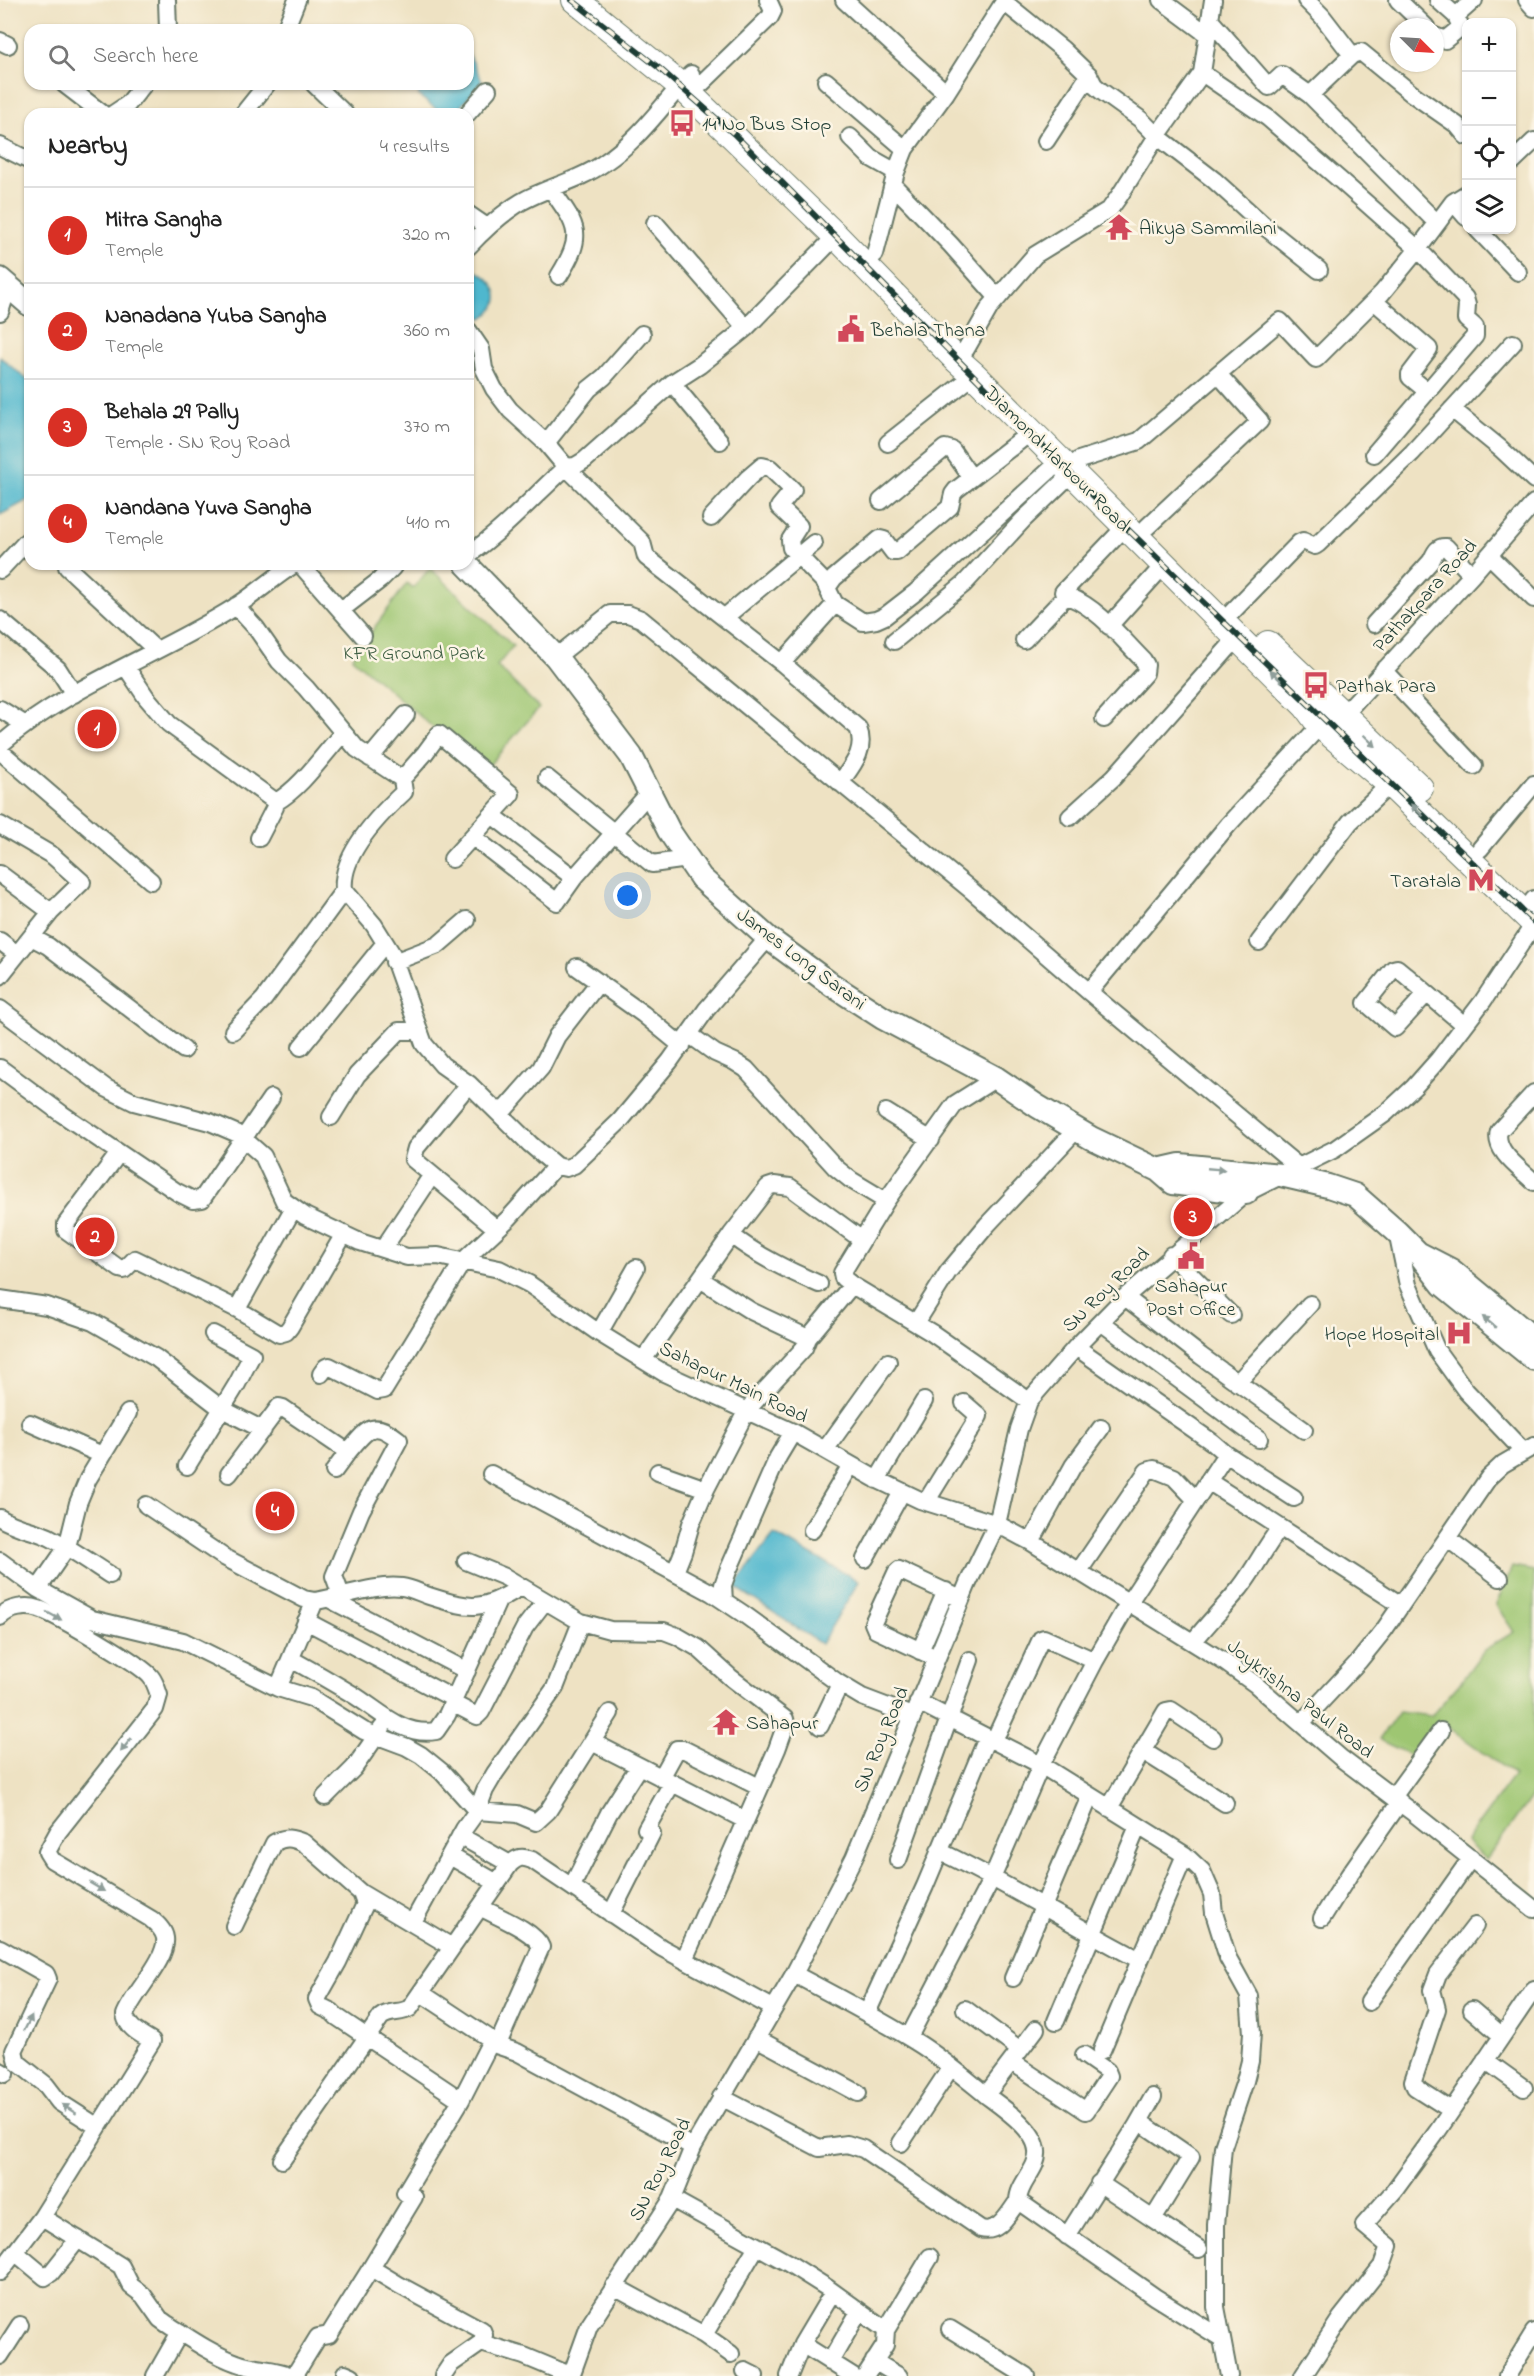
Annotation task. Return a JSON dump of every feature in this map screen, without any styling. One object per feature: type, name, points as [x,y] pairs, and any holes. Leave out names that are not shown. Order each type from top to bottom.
[{"type":"highway","name":"Diamond Harbour Road","points":[[575,0],[691,81],[836,236],[1070,465],[1232,612],[1333,716],[1480,849],[1534,910]]},
{"type":"highway","name":"Diamond Harbour Road","points":[[598,0],[691,81],[875,254],[966,361],[1031,432],[1070,465]]},
{"type":"highway","name":"Diamond Harbour Road","points":[[1136,527],[1164,565],[1306,706],[1333,716],[1390,784],[1534,910]]},
{"type":"main road","points":[[4,283],[24,300]]},
{"type":"main road","name":"James Long Sarani","points":[[472,570],[556,657],[631,756],[648,794],[701,878],[768,938],[832,985],[883,1018],[996,1078],[1037,1106],[1158,1170],[1173,1182],[1246,1192]]},
{"type":"main road","points":[[1158,1170],[1180,1165],[1290,1171],[1355,1195],[1418,1253],[1443,1285],[1534,1359]]},
{"type":"main road","points":[[1418,1253],[1451,1270],[1534,1339]]},
{"type":"street","points":[[166,0],[168,24]]},
{"type":"street","points":[[287,24],[297,0]]},
{"type":"street","points":[[474,241],[487,227],[521,202],[602,165],[628,146],[691,81],[770,16],[773,11],[768,0]]},
{"type":"street","points":[[1161,0],[1209,28],[1269,87],[1282,75],[1310,95],[1437,223]]},
{"type":"street","points":[[888,443],[966,361],[980,322],[1035,255],[1110,209],[1157,136],[1202,73],[1213,0]]},
{"type":"street","points":[[1306,0],[1322,16],[1352,56]]},
{"type":"street","points":[[1398,0],[1417,18]]},
{"type":"street","points":[[1438,0],[1456,16],[1461,27],[1444,40]]},
{"type":"street","points":[[1456,16],[1474,0]]},
{"type":"street","points":[[1527,0],[1534,8]]},
{"type":"street","points":[[875,254],[894,178],[905,149],[946,93],[1005,1],[1062,49],[1089,75],[1094,85],[1140,119],[1157,136],[1214,180],[1269,230],[1319,270]]},
{"type":"street","points":[[850,2],[946,93]]},
{"type":"street","points":[[1310,95],[1352,56],[1361,52],[1389,76],[1439,111],[1462,132]]},
{"type":"street","points":[[1202,73],[1268,118],[1418,249],[1465,298],[1466,319],[1475,327],[1475,336],[1374,454]]},
{"type":"street","points":[[1047,141],[1089,75]]},
{"type":"street","points":[[826,81],[905,149]]},
{"type":"street","points":[[72,90],[95,108]]},
{"type":"street","points":[[123,108],[129,104],[140,90]]},
{"type":"street","points":[[248,108],[262,90]]},
{"type":"street","points":[[320,90],[339,108]]},
{"type":"street","points":[[472,108],[488,90]]},
{"type":"street","points":[[850,137],[894,178],[998,298]]},
{"type":"street","points":[[1516,158],[1534,141]]},
{"type":"street","points":[[0,146],[24,159]]},
{"type":"street","points":[[551,189],[570,216],[576,237],[570,258],[559,276]]},
{"type":"street","points":[[1031,432],[971,477],[953,494],[950,507],[897,552],[893,552],[884,540],[880,539],[842,570],[828,586],[828,593],[835,604],[863,622],[885,616],[1070,465],[1139,441],[1280,321],[1316,359],[1374,301],[1460,198]]},
{"type":"street","points":[[474,218],[487,227]]},
{"type":"street","points":[[656,223],[746,328]]},
{"type":"street","points":[[1482,234],[1518,272]]},
{"type":"street","points":[[474,551],[497,535],[525,504],[566,467],[575,466],[585,460],[672,383],[700,365],[746,328],[836,236]]},
{"type":"street","points":[[0,312],[4,283]]},
{"type":"street","points":[[1374,301],[1449,366]]},
{"type":"street","points":[[546,443],[590,388],[604,377],[642,334]]},
{"type":"street","points":[[474,339],[481,349],[484,369],[494,389],[510,411],[546,443],[566,467],[642,542],[646,557],[725,617],[858,728],[861,745],[857,759],[840,783]]},
{"type":"street","points":[[1232,612],[1299,543],[1303,541],[1315,546],[1318,544],[1373,493],[1513,343]]},
{"type":"street","points":[[1426,391],[1410,377],[1410,374],[1429,350]]},
{"type":"street","points":[[1063,592],[1260,421],[1218,374]]},
{"type":"street","points":[[672,383],[720,441]]},
{"type":"street","points":[[1414,407],[1436,426]]},
{"type":"street","points":[[1452,409],[1501,449],[1534,480]]},
{"type":"street","points":[[881,501],[948,447],[971,477]]},
{"type":"street","points":[[894,641],[964,584],[1070,465]]},
{"type":"street","points":[[711,518],[748,477],[762,466],[770,468],[793,490],[779,507],[799,526],[790,540],[791,548],[828,586]]},
{"type":"street","name":"Pathakpara Road","points":[[1089,992],[1228,825],[1333,716],[1383,670],[1472,575],[1534,502]]},
{"type":"street","points":[[725,617],[814,543]]},
{"type":"street","points":[[0,570],[24,544]]},
{"type":"street","points":[[1374,624],[1442,546],[1446,547],[1472,575]]},
{"type":"street","points":[[1489,555],[1534,599]]},
{"type":"street","points":[[1109,626],[1164,565]]},
{"type":"street","points":[[70,570],[156,650]]},
{"type":"street","points":[[0,746],[24,724],[74,694],[236,606],[286,570]]},
{"type":"street","points":[[305,570],[363,636]]},
{"type":"street","points":[[340,610],[390,570]]},
{"type":"street","points":[[1024,640],[1063,599],[1070,597],[1088,607],[1109,626],[1146,665],[1145,673],[1104,720]]},
{"type":"street","points":[[782,663],[835,604]]},
{"type":"street","points":[[233,1031],[264,999],[344,890],[345,868],[374,823],[404,792],[402,779],[357,749],[306,688],[279,661],[256,628],[236,606]]},
{"type":"street","points":[[556,657],[610,614],[628,614],[641,619],[971,890],[1290,1171]]},
{"type":"street","points":[[0,620],[58,669],[74,694]]},
{"type":"street","points":[[1070,817],[1114,777],[1237,638]]},
{"type":"street","points":[[126,667],[146,697],[169,724],[276,801]]},
{"type":"street","points":[[1383,670],[1474,766]]},
{"type":"street","points":[[0,709],[24,724]]},
{"type":"street","points":[[370,758],[406,715]]},
{"type":"street","points":[[276,801],[290,794],[301,783],[343,733]]},
{"type":"street","points":[[402,779],[439,734],[512,794],[452,859]]},
{"type":"street","points":[[0,751],[151,882]]},
{"type":"street","points":[[547,778],[652,864],[688,859]]},
{"type":"street","points":[[1259,942],[1350,822],[1390,784]]},
{"type":"street","points":[[1480,849],[1534,784]]},
{"type":"street","points":[[473,837],[557,902],[574,878],[648,794]]},
{"type":"street","points":[[260,838],[276,801]]},
{"type":"street","points":[[492,815],[574,878]]},
{"type":"street","points":[[0,825],[53,856],[82,882],[51,912],[0,976]]},
{"type":"street","points":[[0,874],[51,912]]},
{"type":"street","points":[[344,890],[385,943],[424,1044],[442,1065],[469,1084],[530,1144],[556,1166],[566,1168],[574,1165],[620,1121],[686,1040],[706,1010],[768,938]]},
{"type":"street","name":"SN Roy Road","points":[[572,2376],[590,2326],[672,2199],[693,2147],[794,1974],[854,1858],[948,1629],[997,1524],[1019,1429],[1029,1401],[1076,1347],[1125,1297],[1246,1192],[1335,1149],[1386,1113],[1414,1087],[1438,1060],[1509,964],[1534,910]]},
{"type":"street","points":[[394,962],[438,945],[466,920]]},
{"type":"street","points":[[31,938],[48,946],[184,1050]]},
{"type":"street","points":[[0,942],[17,954]]},
{"type":"street","points":[[302,1047],[385,943]]},
{"type":"street","points":[[1399,955],[1467,1020]]},
{"type":"street","points":[[577,967],[643,1014],[686,1040],[746,1069],[836,1168],[886,1201]]},
{"type":"street","points":[[496,1109],[504,1110],[541,1068],[557,1036],[599,982]]},
{"type":"street","points":[[1427,993],[1467,1020]]},
{"type":"street","points":[[0,1009],[106,1088],[134,1102],[225,1127],[243,1138],[262,1156],[278,1192],[293,1209],[237,1309]]},
{"type":"street","points":[[331,1117],[357,1076],[399,1031],[418,1031]]},
{"type":"street","points":[[0,1068],[177,1192],[198,1201],[202,1199],[271,1098]]},
{"type":"street","points":[[996,1078],[955,1104],[886,1201],[843,1269],[843,1278],[916,1323],[1029,1401]]},
{"type":"street","points":[[469,1084],[414,1152],[413,1159],[497,1229]]},
{"type":"street","points":[[1534,1093],[1499,1131],[1497,1137],[1499,1146],[1534,1182]]},
{"type":"street","points":[[886,1112],[931,1140]]},
{"type":"street","points":[[916,1323],[948,1272],[987,1225],[1077,1129]]},
{"type":"street","points":[[119,1153],[66,1224],[66,1230],[120,1269],[124,1269],[135,1259],[237,1309],[279,1334],[286,1332],[344,1234]]},
{"type":"street","points":[[321,1374],[326,1366],[329,1366],[378,1391],[384,1390],[463,1262],[556,1166]]},
{"type":"street","points":[[383,1249],[432,1176]]},
{"type":"street","points":[[643,1360],[730,1235],[768,1187],[785,1186],[862,1240]]},
{"type":"street","name":"Sahapur Main Road","points":[[293,1209],[344,1234],[408,1257],[438,1256],[499,1269],[529,1284],[599,1333],[643,1360],[693,1387],[793,1432],[902,1492],[926,1502],[997,1524]]},
{"type":"street","points":[[1302,1722],[1359,1661],[1401,1605],[1489,1477],[1503,1464],[1529,1449],[1466,1391],[1437,1351],[1408,1285],[1397,1232]]},
{"type":"street","points":[[730,1235],[771,1262],[819,1284]]},
{"type":"street","points":[[1171,1255],[1231,1315]]},
{"type":"street","points":[[599,1333],[636,1268]]},
{"type":"street","points":[[700,1279],[751,1311],[808,1338]]},
{"type":"street","points":[[675,1572],[691,1524],[706,1489],[747,1410],[804,1348],[808,1338],[852,1285]]},
{"type":"street","points":[[1125,1297],[1237,1383],[1304,1430]]},
{"type":"street","points":[[1,1301],[47,1306],[93,1322],[156,1358],[222,1409],[263,1430]]},
{"type":"street","points":[[1237,1383],[1311,1304]]},
{"type":"street","points":[[1101,1322],[1259,1439]]},
{"type":"street","points":[[188,1466],[252,1354],[213,1334]]},
{"type":"street","points":[[1076,1347],[1226,1454],[1294,1498]]},
{"type":"street","points":[[825,1450],[888,1362]]},
{"type":"street","points":[[877,1480],[924,1401]]},
{"type":"street","points":[[926,1502],[979,1416],[964,1403]]},
{"type":"street","points":[[229,1474],[279,1407],[348,1452]]},
{"type":"street","points":[[38,1590],[67,1547],[78,1503],[102,1455],[128,1413]]},
{"type":"street","points":[[30,1423],[102,1455]]},
{"type":"street","points":[[278,1688],[306,1621],[328,1598],[334,1576],[361,1511],[399,1440],[380,1427],[373,1427],[348,1452],[334,1471]]},
{"type":"street","points":[[1030,1542],[1073,1467],[1101,1428]]},
{"type":"street","points":[[724,1601],[723,1585],[728,1571],[778,1457],[793,1432]]},
{"type":"street","points":[[909,2037],[993,1876],[1041,1765],[1095,1661],[1129,1602],[1226,1454]]},
{"type":"street","points":[[812,1530],[851,1465]]},
{"type":"street","points":[[1079,1571],[1147,1471],[1154,1469],[1174,1477],[1196,1500]]},
{"type":"street","points":[[658,1472],[706,1489]]},
{"type":"street","points":[[491,1474],[629,1550],[675,1572],[724,1601],[840,1684],[862,1697],[948,1718],[992,1735],[1185,1856],[1203,1871],[1212,1894],[1214,1913],[1228,1958],[1249,1996],[1252,2032],[1250,2061],[1226,2138],[1220,2168],[1216,2225],[1216,2307],[1229,2376]]},
{"type":"street","points":[[1208,1481],[1401,1605]]},
{"type":"street","points":[[865,1559],[902,1492]]},
{"type":"street","points":[[146,1505],[230,1561],[291,1593],[328,1598],[401,1587],[447,1601],[480,1607],[498,1601],[521,1587]]},
{"type":"street","points":[[0,1518],[19,1529],[46,1536],[110,1575]]},
{"type":"street","name":"Joykrishna Paul Road","points":[[997,1524],[1129,1602],[1255,1684],[1302,1722],[1342,1759],[1534,1909]]},
{"type":"street","points":[[1193,1642],[1240,1587],[1268,1542],[1280,1528]]},
{"type":"street","points":[[1447,1538],[1500,1578]]},
{"type":"street","points":[[466,1561],[521,1587],[581,1622],[610,1630],[664,1631],[677,1636],[698,1648],[730,1677],[782,1715],[786,1724],[684,1960]]},
{"type":"street","points":[[3,1566],[38,1590],[92,1619],[183,1641],[278,1688],[311,1698],[351,1724],[376,1736],[407,1747],[432,1762],[477,1811],[517,1814],[536,1822],[548,1811],[610,1713]]},
{"type":"street","points":[[936,1658],[876,1630],[873,1623],[898,1570],[961,1599]]},
{"type":"street","points":[[920,1651],[946,1591]]},
{"type":"street","points":[[328,1598],[467,1671]]},
{"type":"street","points":[[291,1659],[352,1694],[388,1720],[407,1728],[436,1731],[442,1725],[498,1601]]},
{"type":"street","points":[[306,1621],[477,1716],[525,1627],[545,1601]]},
{"type":"street","points":[[0,1617],[5,1611],[18,1608],[40,1609],[87,1634],[152,1678],[159,1695],[155,1709],[58,1832],[47,1852],[52,1860],[151,1919],[158,1925],[165,1937],[163,1951],[125,2015],[126,2022],[133,2029],[152,2041],[42,2217],[0,2272]]},
{"type":"street","points":[[413,1922],[460,1836],[477,1811],[495,1773],[555,1688],[581,1622]]},
{"type":"street","points":[[932,1622],[948,1629]]},
{"type":"street","points":[[867,2013],[992,1735],[1041,1639],[1044,1638],[1095,1661]]},
{"type":"street","points":[[898,1860],[970,1660]]},
{"type":"street","points":[[820,1726],[840,1684]]},
{"type":"street","points":[[1110,1808],[1168,1710],[1213,1738]]},
{"type":"street","points":[[325,1797],[354,1768],[388,1720]]},
{"type":"street","points":[[1322,1918],[1441,1731]]},
{"type":"street","points":[[592,1742],[745,1820]]},
{"type":"street","points":[[611,1914],[652,1833],[646,1829],[667,1780],[673,1753],[677,1749],[683,1749],[759,1787]]},
{"type":"street","points":[[1143,1751],[1225,1803]]},
{"type":"street","points":[[572,1886],[609,1813],[639,1766]]},
{"type":"street","points":[[1013,1978],[1090,1796]]},
{"type":"street","points":[[1056,2021],[1138,1826]]},
{"type":"street","points":[[460,1836],[510,1864]]},
{"type":"street","points":[[234,1926],[274,1843],[283,1838],[293,1838],[304,1844],[361,1893],[453,1947]]},
{"type":"street","points":[[939,1851],[993,1876],[1140,1960]]},
{"type":"street","points":[[450,1856],[496,1883]]},
{"type":"street","points":[[1102,2050],[1185,1856]]},
{"type":"street","points":[[282,2160],[381,2016],[387,2012],[405,2012],[410,2008],[496,1883],[517,1858],[524,1857],[684,1960],[773,2008]]},
{"type":"street","points":[[1369,2002],[1471,1858]]},
{"type":"street","points":[[361,1893],[364,1904],[338,1962],[317,1999],[320,2006],[460,2100]]},
{"type":"street","points":[[480,1907],[529,1934],[538,1940],[541,1947],[501,2046]]},
{"type":"street","points":[[1451,2110],[1415,2087],[1413,2081],[1437,2009],[1432,1990],[1438,1974],[1475,1926]]},
{"type":"street","points":[[0,1948],[46,1974],[48,1979],[14,2051],[17,2062],[46,2085],[59,2102],[99,2127]]},
{"type":"street","points":[[721,2097],[819,2148],[847,2144],[863,2149],[981,2229],[988,2231],[996,2228],[1018,2201],[1018,2194],[1034,2166],[1038,2153],[1035,2142],[1025,2128],[951,2067],[909,2037],[794,1974]]},
{"type":"street","points":[[1303,2376],[1341,2318],[1382,2266],[1389,2246],[1364,2225],[1394,2191],[1534,1989]]},
{"type":"street","points":[[421,1992],[501,2046]]},
{"type":"street","points":[[965,2009],[1016,2056],[1086,2111],[1109,2076],[1107,2071],[1084,2055]]},
{"type":"street","points":[[1472,2010],[1502,2034]]},
{"type":"street","points":[[986,2095],[1036,2029]]},
{"type":"street","points":[[756,2038],[858,2093]]},
{"type":"street","points":[[42,2217],[121,2266],[131,2286],[143,2295],[160,2319],[180,2332],[216,2354],[238,2364],[273,2369],[293,2376],[318,2337],[329,2336],[414,2197],[405,2193],[460,2100],[490,2043],[517,2052],[693,2147]]},
{"type":"street","points":[[1485,2060],[1524,2088]]},
{"type":"street","points":[[900,2143],[951,2067]]},
{"type":"street","points":[[1067,2236],[1153,2097]]},
{"type":"street","points":[[1137,2125],[1143,2124],[1191,2157],[1153,2219]]},
{"type":"street","points":[[1099,2183],[1199,2249]]},
{"type":"street","points":[[672,2199],[757,2246],[833,2292],[886,2330]]},
{"type":"street","points":[[1018,2201],[1155,2297],[1221,2338]]},
{"type":"street","points":[[15,2252],[45,2277],[51,2273],[78,2239]]},
{"type":"street","points":[[704,2335],[757,2246]]},
{"type":"street","points":[[865,2376],[885,2344],[886,2330],[930,2257]]},
{"type":"street","points":[[371,2268],[478,2326],[484,2334],[482,2343],[451,2364],[443,2376]]},
{"type":"street","points":[[614,2286],[704,2335],[731,2354]]},
{"type":"street","points":[[789,2376],[802,2344],[833,2292]]},
{"type":"street","points":[[830,2362],[859,2312]]},
{"type":"street","points":[[0,2356],[20,2325]]},
{"type":"street","points":[[950,2329],[1026,2376]]},
{"type":"street","points":[[155,2376],[180,2332]]},
{"type":"street","points":[[1507,2376],[1534,2332]]},
{"type":"street","points":[[482,2343],[524,2356],[572,2376]]},
{"type":"street","points":[[802,2344],[853,2376]]},
{"type":"street","points":[[874,2361],[899,2376]]},
{"type":"green space","name":"KFR Ground Park","points":[[428,570],[432,570],[513,646],[497,666],[539,708],[484,771],[352,658],[407,583],[413,588]]},
{"type":"green space","points":[[1512,1567],[1534,1571],[1534,1793],[1486,1860],[1466,1841],[1514,1775],[1444,1724],[1419,1759],[1379,1740],[1399,1712],[1431,1716],[1484,1650],[1514,1632],[1496,1605]]},
{"type":"water","points":[[474,64],[482,81],[459,108],[435,108],[419,96],[418,90],[474,90]]},
{"type":"water","points":[[474,270],[491,282],[497,295],[494,308],[483,318],[474,316]]},
{"type":"water","points":[[0,357],[24,377],[24,502],[0,515]]},
{"type":"water","points":[[774,1534],[859,1581],[821,1644],[734,1586]]},
{"type":"railway","points":[[572,0],[659,68],[734,134],[1082,485],[1534,922]]},
{"type":"place","name":"14 No Bus Stop","points":[[682,123]]},
{"type":"place","name":"Aikya Sammilani","points":[[1119,227]]},
{"type":"place","name":"Behala Thana","points":[[851,329]]},
{"type":"place","name":"Pathak Para","points":[[1316,685]]},
{"type":"place","name":"Mitra Sangha","points":[[97,729]]},
{"type":"place","name":"Taratala","points":[[1481,880]]},
{"type":"place","name":"Behala 29 Pally","points":[[1193,1217]]},
{"type":"place","name":"Nanadana Yuba Sangha","points":[[95,1237]]},
{"type":"place","name":"Sahapur Post Office","points":[[1191,1256]]},
{"type":"place","name":"Hope Hospital","points":[[1459,1333]]},
{"type":"place","name":"Nandana Yuva Sangha","points":[[275,1511]]},
{"type":"place","name":"Sahapur","points":[[726,1722]]}]
